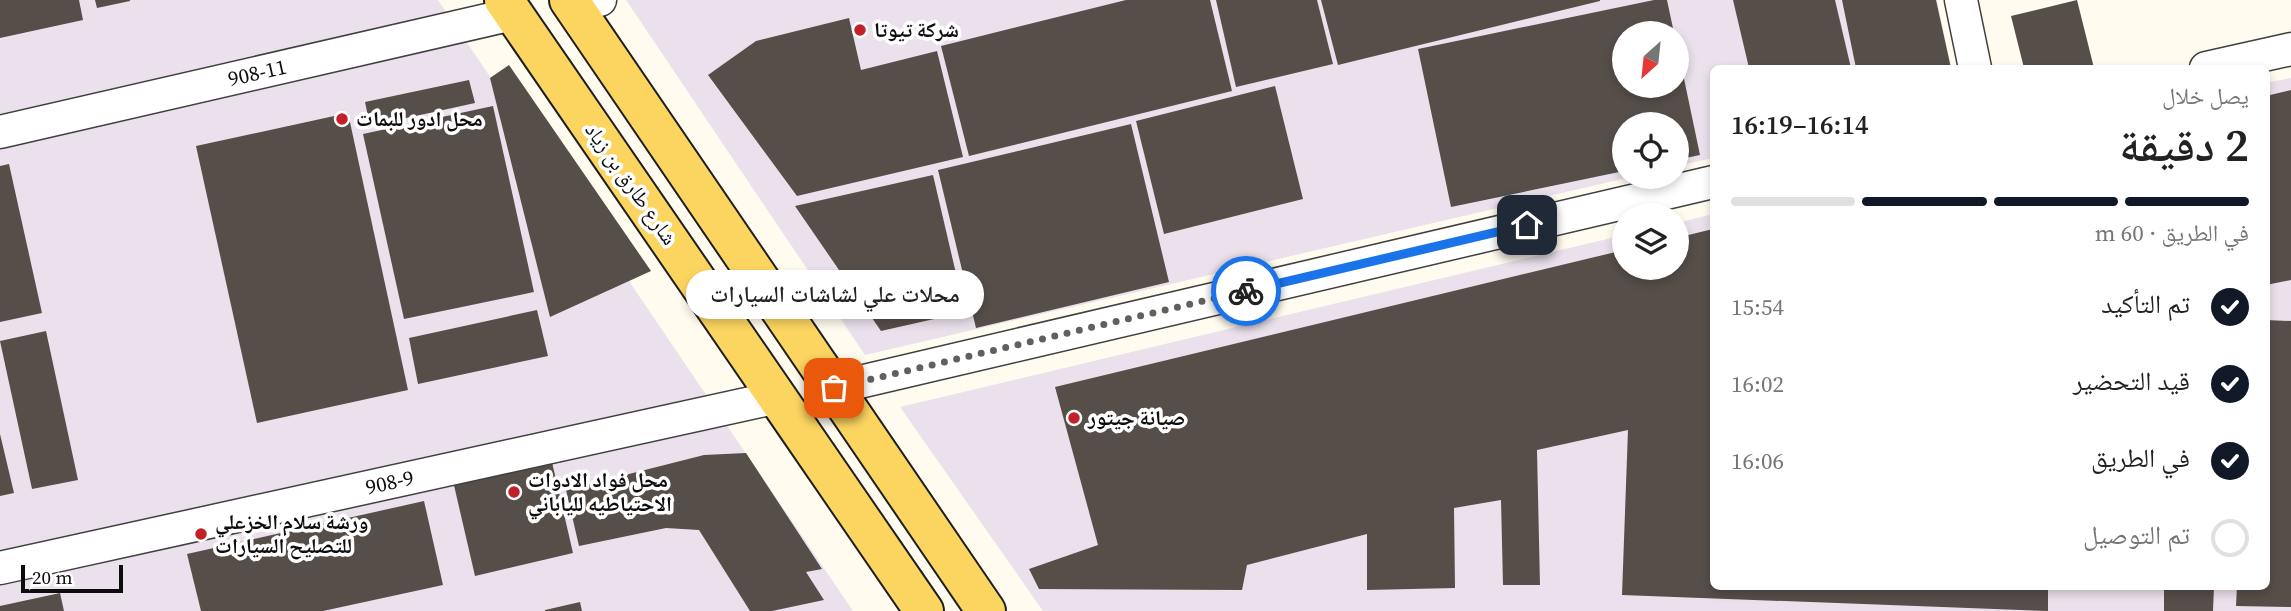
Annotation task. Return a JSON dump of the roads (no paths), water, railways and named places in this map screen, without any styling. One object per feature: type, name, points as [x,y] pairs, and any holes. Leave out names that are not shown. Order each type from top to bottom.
[{"type":"main road","points":[[581,2],[834,388],[986,611]]},
{"type":"main road","name":"شارع طارق بن زياد","points":[[509,7],[924,611]]},
{"type":"street","points":[[1961,0],[1974,65]]},
{"type":"street","name":"908-11","points":[[0,132],[509,7]]},
{"type":"street","points":[[2219,65],[2291,49]]},
{"type":"street","points":[[834,388],[1710,183]]},
{"type":"street","name":"908-9","points":[[0,568],[778,397]]},
{"type":"place","name":"شركة تيوتا","points":[[860,30]]},
{"type":"place","name":"محل ادور للبمات","points":[[342,119]]},
{"type":"place","name":"محلات علي لشاشات السيارات","points":[[834,388]]},
{"type":"place","name":"صيانة جيتور","points":[[1074,418]]},
{"type":"place","name":"محل فواد الادوات الاحتياطيه للياباني","points":[[514,492]]},
{"type":"place","name":"ورشة سلام الخزعلي للتصليح السيارات","points":[[201,534]]}]
